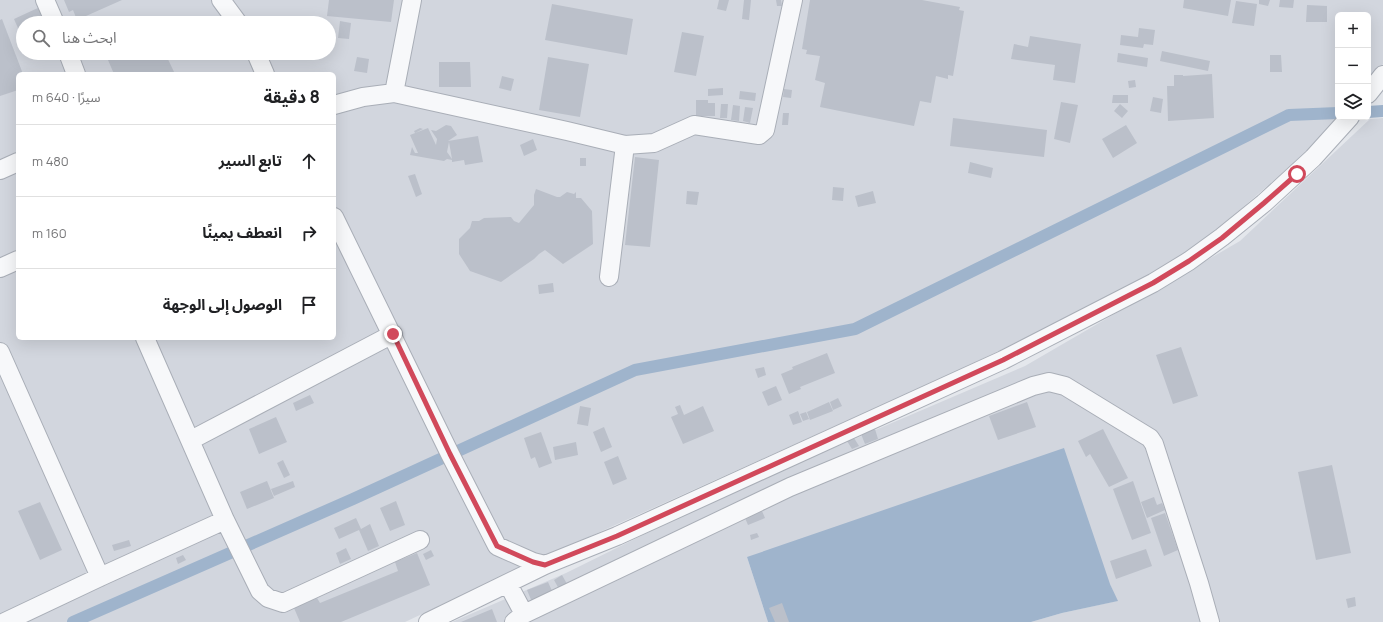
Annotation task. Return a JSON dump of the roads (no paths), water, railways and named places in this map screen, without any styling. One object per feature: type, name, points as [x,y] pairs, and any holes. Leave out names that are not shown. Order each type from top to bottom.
[{"type":"lane","points":[[45,0],[52,16]]},
{"type":"lane","points":[[221,0],[233,16]]},
{"type":"lane","points":[[394,93],[412,0]]},
{"type":"lane","points":[[336,104],[362,97],[394,93],[625,145],[654,143],[694,125],[759,135],[765,130],[793,0]]},
{"type":"lane","points":[[71,60],[75,72]]},
{"type":"lane","points":[[259,60],[264,72]]},
{"type":"lane","points":[[1371,90],[1383,75]]},
{"type":"lane","points":[[428,622],[545,565],[617,536],[1003,360],[1153,283],[1189,261],[1222,238],[1264,203],[1313,158],[1347,120]]},
{"type":"lane","points":[[609,276],[625,145]]},
{"type":"lane","points":[[0,170],[16,163]]},
{"type":"lane","points":[[336,221],[393,334],[450,454],[497,546],[533,562],[545,565]]},
{"type":"lane","points":[[0,268],[16,261]]},
{"type":"lane","points":[[191,440],[393,334]]},
{"type":"lane","points":[[146,340],[225,520],[260,591],[268,598],[283,603],[420,540]]},
{"type":"lane","points":[[0,352],[100,577]]},
{"type":"lane","points":[[508,584],[519,618],[790,487],[1033,386],[1049,382],[1065,386],[1150,438],[1154,444],[1199,583],[1210,622]]},
{"type":"lane","points":[[5,622],[225,520]]},
{"type":"water","points":[[1064,448],[1110,584],[1118,601],[1062,613],[1031,622],[768,622],[747,557]]},
{"type":"waterway","points":[[1371,112],[1383,111]]},
{"type":"waterway","points":[[73,622],[353,499],[635,370],[855,329],[1289,115],[1335,113]]}]
